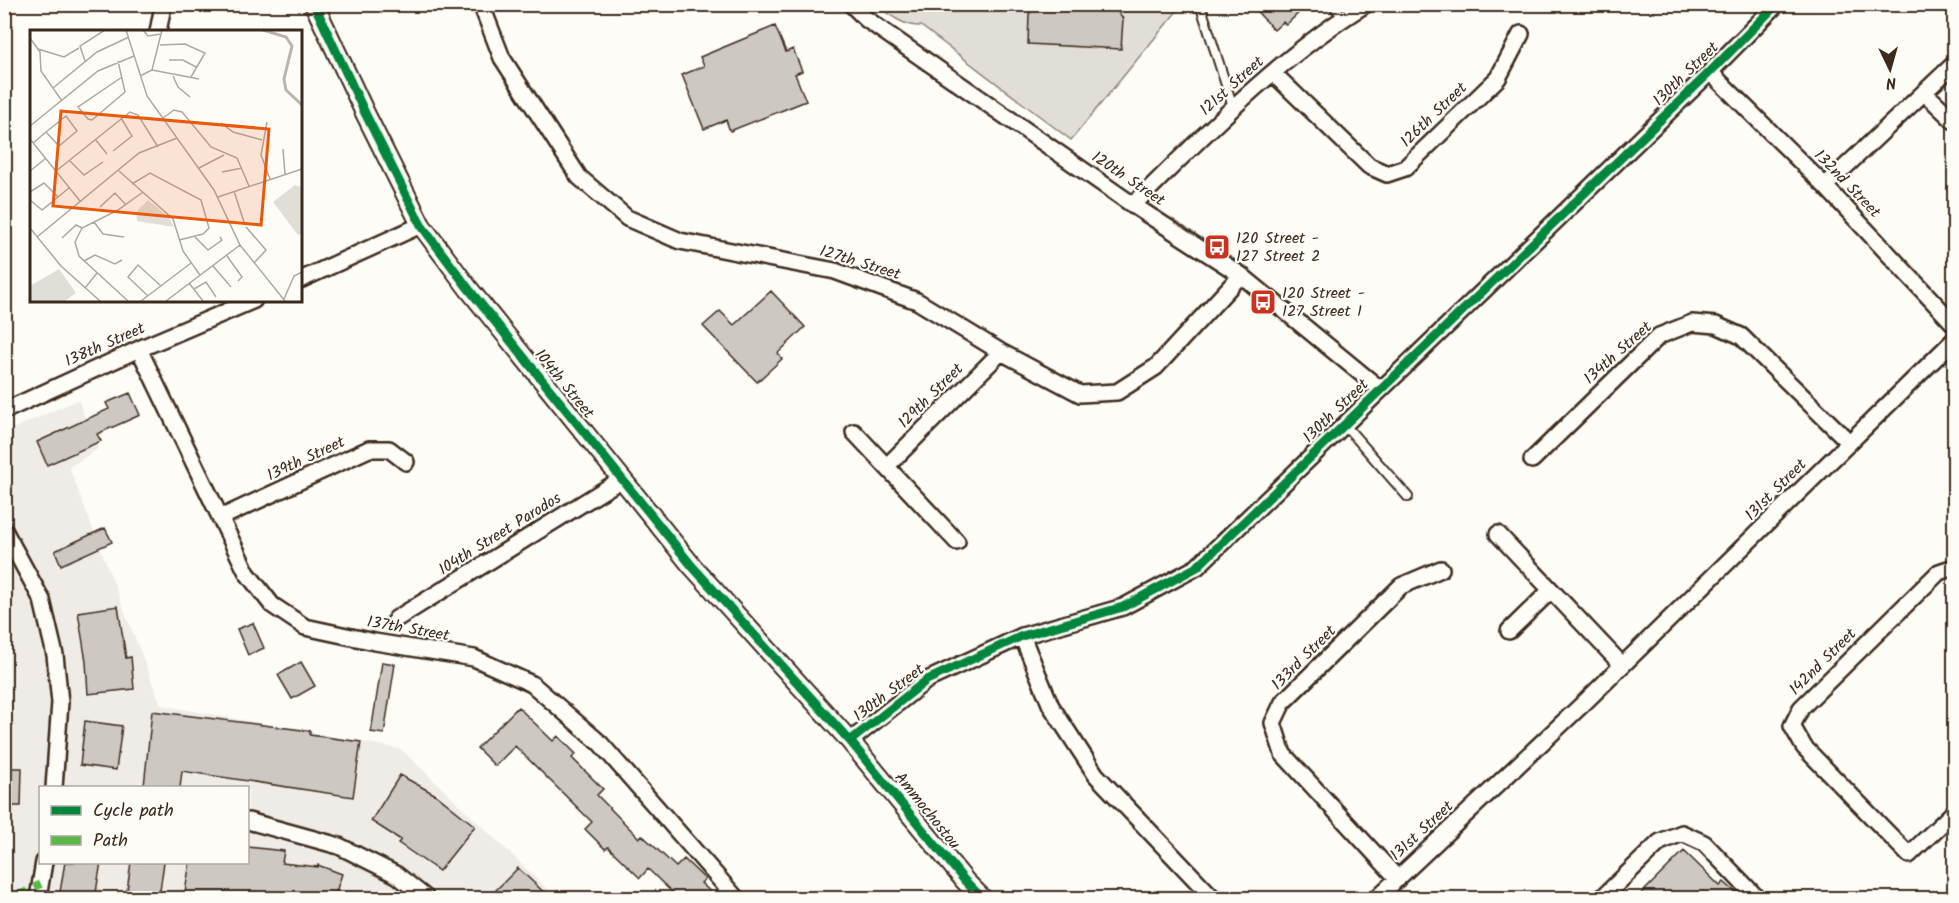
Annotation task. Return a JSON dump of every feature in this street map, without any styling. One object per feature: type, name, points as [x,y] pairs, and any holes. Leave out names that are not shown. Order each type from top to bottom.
[{"type":"street","name":"104th Street","points":[[314,4],[421,225],[468,288],[692,566],[850,741]]},
{"type":"street","name":"127th Street","points":[[481,4],[502,58],[579,177],[627,218],[680,241],[835,270],[917,301],[1001,352],[1080,394],[1117,392],[1156,367],[1241,275]]},
{"type":"street","name":"120th Street","points":[[851,4],[866,19],[1132,205],[1241,275],[1380,389]]},
{"type":"street","name":"121st Street","points":[[1132,205],[1233,107],[1344,18],[1366,4]]},
{"type":"street","name":"130th Street","points":[[850,741],[927,680],[1022,636],[1123,607],[1197,567],[1710,72],[1777,4]]},
{"type":"street","points":[[158,30],[162,11]]},
{"type":"street","name":"126th Street","points":[[1273,73],[1369,166],[1387,174],[1405,168],[1498,78],[1521,34]]},
{"type":"street","points":[[1825,186],[1954,63]]},
{"type":"street","name":"132nd Street","points":[[1710,72],[1825,186],[1954,324]]},
{"type":"street","points":[[1925,93],[1954,121]]},
{"type":"street","points":[[302,279],[421,225]]},
{"type":"street","name":"138th Street","points":[[4,411],[249,302]]},
{"type":"street","name":"134th Street","points":[[1532,460],[1659,336],[1692,323],[1716,325],[1741,336],[1849,442]]},
{"type":"street","name":"131st Street","points":[[1377,898],[1622,665],[1954,340]]},
{"type":"street","name":"137th Street","points":[[140,349],[247,573],[272,605],[305,627],[375,642],[474,658],[532,684],[600,743],[736,898]]},
{"type":"street","name":"129th Street","points":[[887,466],[1001,352]]},
{"type":"street","points":[[854,432],[957,542]]},
{"type":"street","name":"139th Street","points":[[220,518],[369,449],[389,449],[406,462]]},
{"type":"street","name":"104th Street Parodos","points":[[396,619],[622,479]]},
{"type":"street","points":[[4,530],[42,600],[56,655],[60,702],[54,786]]},
{"type":"street","points":[[1498,534],[1622,665]]},
{"type":"street","name":"142nd Street","points":[[1954,567],[1939,572],[1801,708],[1792,726],[1804,747],[1909,855],[1954,812]]},
{"type":"street","name":"133rd Street","points":[[1398,879],[1283,754],[1273,723],[1284,702],[1401,586],[1441,569]]},
{"type":"street","points":[[1509,631],[1550,591]]},
{"type":"street","points":[[1022,636],[1051,706],[1096,775],[1213,898]]},
{"type":"street","name":"Ammochostou","points":[[850,741],[965,881],[982,898]]},
{"type":"street","points":[[249,821],[339,846],[397,875],[426,898]]},
{"type":"street","points":[[1602,898],[1660,842],[1682,833],[1704,843],[1757,898]]},
{"type":"street","points":[[38,898],[44,864]]},
{"type":"lane","points":[[1200,4],[1233,107]]},
{"type":"lane","points":[[1332,4],[1344,18]]},
{"type":"lane","points":[[1344,424],[1408,497]]},
{"type":"shaded area","points":[[1176,4],[1177,11],[1071,140],[921,26],[903,22],[876,5]]},
{"type":"shaded area","points":[[78,400],[98,449],[69,467],[161,705],[401,749],[557,898],[5,898],[4,413],[12,429]]},
{"type":"building","points":[[1038,4],[1112,4],[1123,19],[1121,49],[1028,44],[1029,14]]},
{"type":"building","points":[[1250,4],[1308,4],[1286,25],[1283,22],[1274,30]]},
{"type":"building","points":[[775,26],[786,52],[793,49],[802,71],[795,74],[806,101],[730,131],[726,120],[704,129],[682,75],[704,66],[700,57]]},
{"type":"building","points":[[771,291],[805,327],[778,353],[782,359],[757,382],[703,326],[720,311],[734,325]]},
{"type":"building","points":[[130,393],[140,415],[97,434],[101,441],[47,465],[37,442],[109,409],[106,403]]},
{"type":"building","points":[[105,528],[112,542],[61,565],[55,551]]},
{"type":"building","points":[[118,606],[126,658],[131,657],[134,689],[88,694],[86,662],[78,612]]},
{"type":"building","points":[[253,623],[264,648],[248,655],[237,629]]},
{"type":"building","points":[[301,662],[315,686],[292,699],[278,675]]},
{"type":"building","points":[[382,662],[395,664],[384,734],[371,732]]},
{"type":"building","points":[[518,707],[553,741],[558,736],[576,754],[572,758],[603,789],[597,795],[639,838],[642,835],[676,867],[684,859],[705,879],[701,883],[717,898],[678,898],[648,869],[640,878],[608,847],[605,849],[585,829],[592,822],[515,746],[495,766],[477,748]]},
{"type":"building","points":[[152,711],[310,731],[310,735],[361,742],[353,797],[182,771],[180,786],[144,786]]},
{"type":"building","points":[[85,721],[122,726],[116,770],[80,765]]},
{"type":"building","points":[[4,768],[22,768],[21,806],[4,806]]},
{"type":"building","points":[[400,775],[436,795],[475,826],[439,871],[398,843],[401,840],[371,821]]},
{"type":"building","points":[[249,847],[284,851],[282,863],[318,867],[318,865],[342,874],[334,898],[184,898],[190,864],[249,864]]},
{"type":"building","points":[[1684,851],[1720,886],[1724,882],[1742,898],[1637,898]]},
{"type":"building","points":[[65,864],[101,864],[95,898],[59,898]]},
{"type":"building","points":[[131,864],[164,864],[159,898],[126,898]]},
{"type":"building","points":[[518,868],[550,898],[488,898]]},
{"type":"marked path","points":[[14,898],[41,884]]},
{"type":"cycle path","points":[[314,4],[421,225],[468,288],[692,566],[850,741],[965,881],[982,898]]},
{"type":"cycle path","points":[[850,741],[927,680],[1022,636],[1123,607],[1197,567],[1710,72],[1777,4]]},
{"type":"place","name":"120 Street - 127 Street 2","points":[[1217,247]]},
{"type":"place","name":"120 Street - 127 Street 1","points":[[1263,302]]}]
